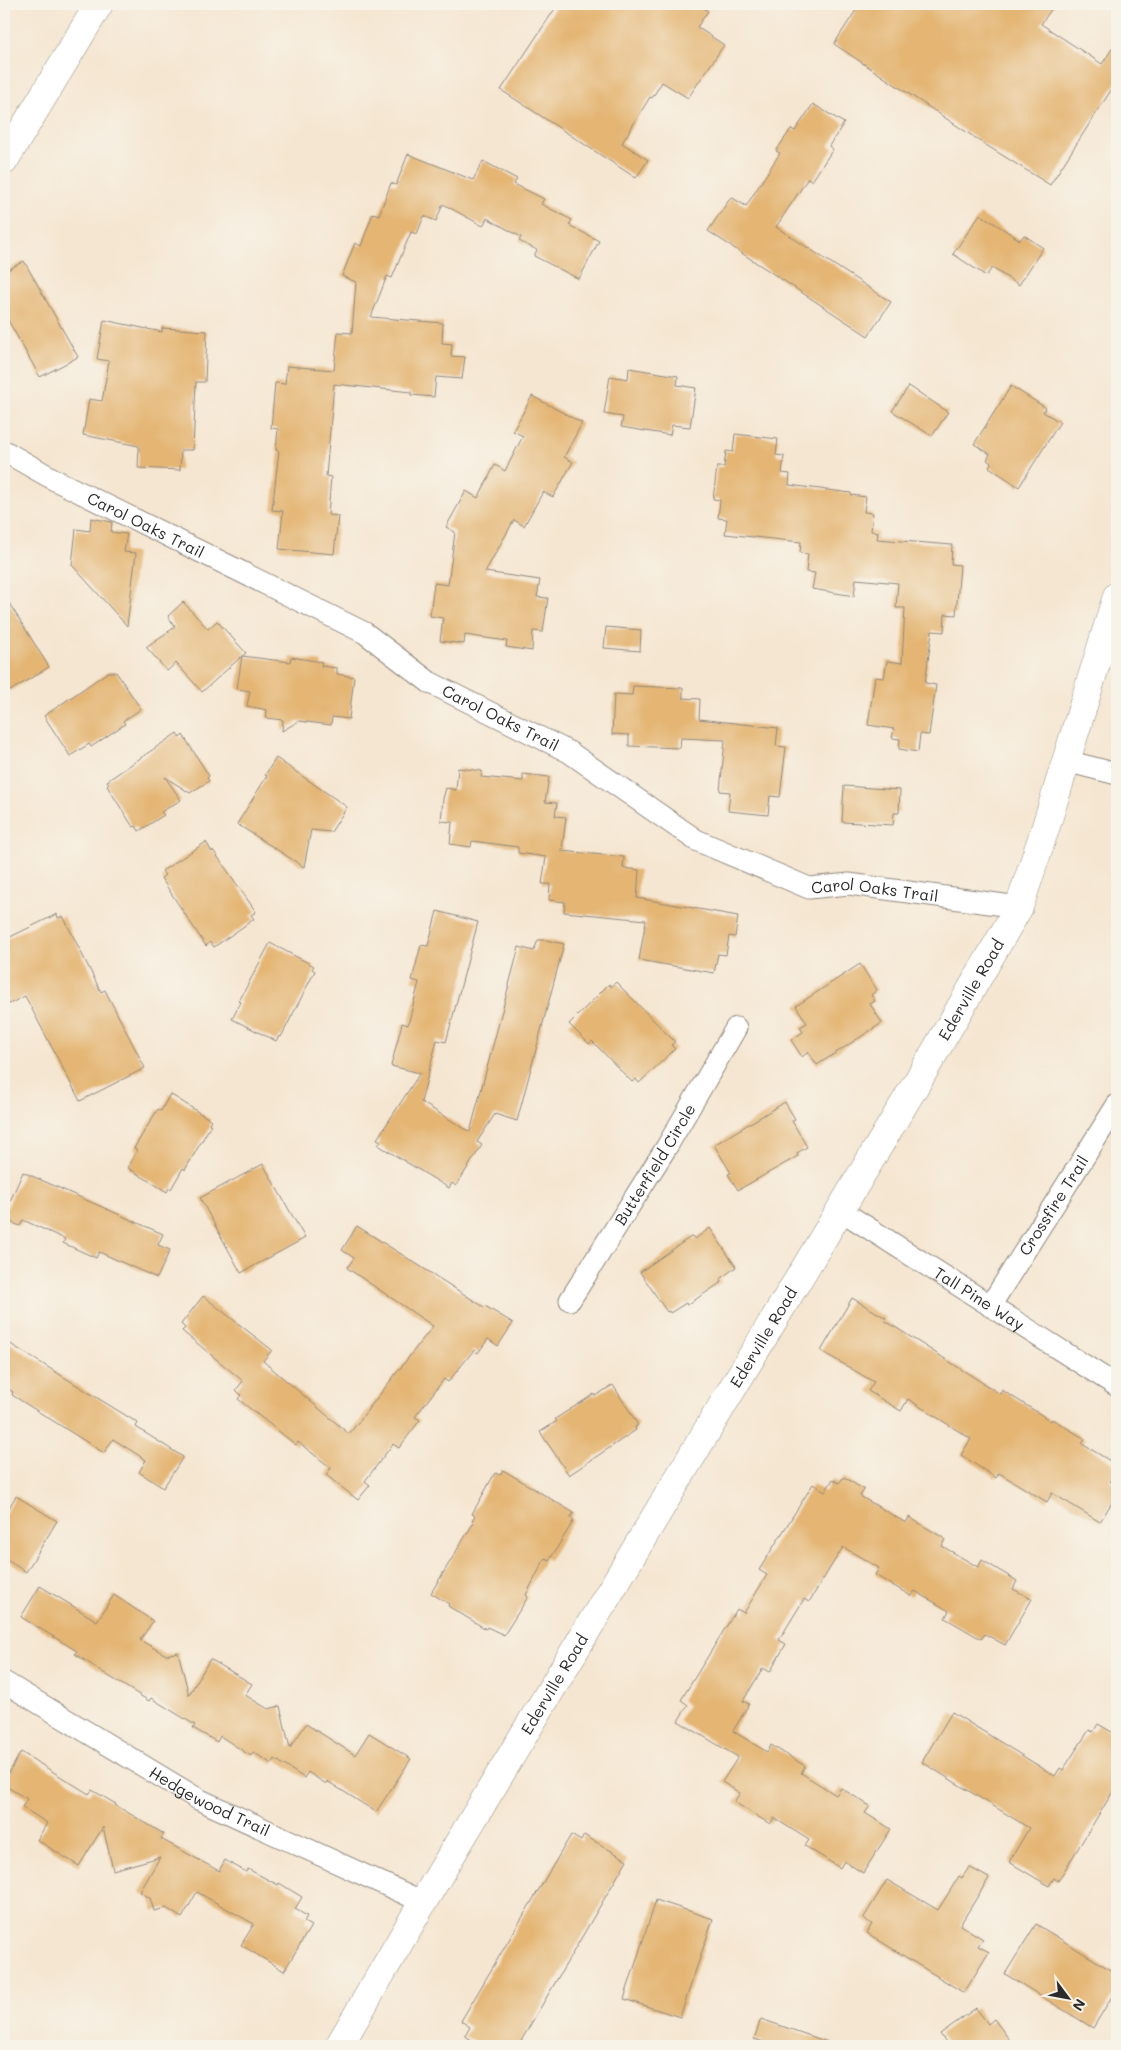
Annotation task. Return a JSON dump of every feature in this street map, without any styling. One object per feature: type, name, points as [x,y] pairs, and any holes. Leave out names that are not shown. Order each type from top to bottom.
[{"type":"street","points":[[4,161],[99,4]]},
{"type":"street","name":"Carol Oaks Trail","points":[[4,451],[64,485],[364,634],[429,682],[569,752],[696,840],[809,888],[849,884],[1019,907]]},
{"type":"street","name":"Ederville Road","points":[[339,2046],[423,1902],[919,1079],[1019,907],[1117,596]]},
{"type":"street","points":[[1066,761],[1117,774]]},
{"type":"street","name":"Butterfield Circle","points":[[570,1300],[666,1148],[736,1028]]},
{"type":"street","name":"Crossfire Trail","points":[[990,1306],[1117,1105]]},
{"type":"street","name":"Tall Pine Way","points":[[840,1210],[1117,1386]]},
{"type":"street","name":"Hedgewood Trail","points":[[4,1682],[198,1800],[423,1902]]},
{"type":"building","points":[[558,4],[698,4],[708,11],[697,27],[724,45],[688,98],[662,82],[652,98],[650,97],[622,143],[648,160],[636,178],[501,90]]},
{"type":"building","points":[[860,4],[1055,4],[1041,24],[1102,64],[1117,41],[1117,81],[1050,185],[834,44]]},
{"type":"building","points":[[813,104],[844,123],[829,146],[833,149],[812,181],[808,178],[776,227],[891,302],[868,336],[708,231],[731,197],[746,206],[780,153],[776,151],[791,129],[795,131]]},
{"type":"building","points":[[408,154],[473,180],[483,161],[517,179],[514,184],[544,199],[541,204],[572,220],[569,225],[599,241],[579,279],[534,256],[537,250],[519,241],[521,237],[487,218],[483,226],[443,204],[436,221],[424,216],[417,234],[411,232],[392,278],[387,276],[371,317],[443,323],[442,343],[452,344],[451,356],[465,357],[462,379],[436,377],[434,397],[411,395],[411,392],[334,384],[326,476],[331,477],[328,515],[338,516],[334,554],[279,549],[283,511],[272,510],[279,451],[276,450],[278,429],[271,428],[275,383],[285,384],[287,366],[334,370],[338,332],[352,333],[356,282],[342,276],[355,243],[361,246],[373,213],[379,215],[391,183],[396,185]]},
{"type":"building","points":[[980,214],[1020,240],[1024,235],[1043,248],[1019,285],[992,268],[986,276],[953,254]]},
{"type":"building","points":[[24,261],[78,357],[40,377],[4,313],[4,272]]},
{"type":"building","points":[[104,320],[162,332],[162,328],[207,331],[205,382],[196,382],[193,450],[181,450],[180,470],[138,468],[139,446],[83,435],[89,399],[102,401],[109,361],[97,359]]},
{"type":"building","points":[[629,368],[678,376],[677,385],[696,388],[690,427],[672,425],[670,435],[621,427],[623,417],[604,414],[610,376],[628,379]]},
{"type":"building","points":[[909,386],[948,412],[932,436],[892,411]]},
{"type":"building","points":[[1011,386],[1046,408],[1043,412],[1060,422],[1019,487],[989,467],[991,463],[987,460],[990,454],[974,444]]},
{"type":"building","points":[[532,396],[582,423],[564,457],[573,462],[553,497],[543,492],[524,526],[514,520],[485,572],[540,580],[537,597],[548,598],[543,632],[533,631],[532,651],[506,647],[507,641],[465,635],[464,644],[440,641],[443,618],[430,616],[434,583],[448,585],[455,532],[446,527],[466,491],[478,498],[495,465],[505,471],[523,436],[513,431]]},
{"type":"building","points":[[735,434],[778,439],[776,455],[784,456],[782,473],[790,474],[789,485],[851,493],[851,495],[866,497],[864,512],[873,513],[871,531],[878,532],[877,539],[952,545],[951,564],[960,565],[956,615],[945,614],[944,632],[932,631],[925,683],[936,685],[929,735],[920,734],[918,752],[899,749],[900,739],[892,738],[894,729],[868,725],[875,677],[884,678],[887,661],[902,663],[905,608],[896,608],[898,583],[856,579],[854,596],[812,589],[815,573],[806,572],[808,554],[800,553],[801,542],[725,534],[727,519],[718,518],[720,500],[713,499],[717,467],[724,467],[726,451],[733,452]]},
{"type":"building","points":[[91,518],[112,522],[111,532],[127,534],[124,552],[136,553],[127,626],[72,565],[76,529],[90,531]]},
{"type":"building","points":[[4,595],[49,667],[10,691],[4,681]]},
{"type":"building","points":[[183,602],[208,629],[217,621],[246,653],[202,692],[176,663],[167,671],[146,647],[175,627],[168,616]]},
{"type":"building","points":[[606,627],[641,630],[640,651],[604,648]]},
{"type":"building","points":[[242,656],[290,662],[291,657],[322,662],[321,666],[337,668],[337,674],[354,677],[349,719],[332,717],[331,725],[299,721],[282,731],[283,720],[266,718],[267,710],[247,706],[250,691],[237,689]]},
{"type":"building","points":[[108,672],[116,672],[141,709],[123,721],[125,724],[91,747],[89,744],[70,756],[44,716]]},
{"type":"building","points":[[633,686],[683,688],[683,698],[700,699],[699,719],[778,728],[776,746],[786,747],[780,797],[770,796],[768,815],[728,811],[730,792],[720,791],[725,740],[681,738],[680,748],[629,746],[629,735],[612,734],[614,694],[632,695]]},
{"type":"building","points":[[177,733],[180,738],[183,735],[209,776],[207,778],[209,781],[190,793],[165,777],[181,800],[161,812],[164,815],[139,831],[136,826],[133,827],[107,786],[109,784],[107,781]]},
{"type":"building","points":[[276,758],[347,807],[331,832],[311,830],[304,867],[237,824]]},
{"type":"building","points":[[458,768],[482,771],[481,777],[523,781],[523,774],[549,777],[545,802],[557,803],[555,816],[566,817],[562,851],[624,857],[623,868],[639,870],[637,898],[738,916],[735,937],[729,936],[726,955],[718,954],[714,973],[639,960],[646,920],[564,912],[565,902],[549,900],[550,884],[542,884],[546,857],[518,853],[518,847],[472,841],[471,847],[450,844],[452,822],[441,821],[443,799],[446,788],[456,790]]},
{"type":"building","points":[[844,786],[900,790],[899,813],[894,813],[893,825],[842,822]]},
{"type":"building","points":[[206,842],[256,912],[251,915],[254,919],[214,947],[210,942],[206,946],[161,878],[165,875],[162,871]]},
{"type":"building","points":[[437,911],[478,922],[446,1042],[437,1040],[421,1102],[470,1132],[519,947],[534,951],[538,940],[564,944],[517,1121],[495,1114],[477,1142],[482,1145],[456,1186],[452,1183],[449,1188],[378,1145],[381,1141],[377,1139],[420,1073],[391,1066],[402,1023],[408,1025],[419,982],[412,980],[421,945],[428,946]]},
{"type":"building","points":[[57,914],[58,918],[63,916],[101,992],[105,990],[145,1068],[80,1101],[25,996],[9,1004],[4,992],[4,940]]},
{"type":"building","points":[[270,943],[314,966],[312,969],[315,971],[281,1037],[279,1036],[276,1041],[232,1019],[241,1002],[239,1001]]},
{"type":"building","points":[[860,964],[877,990],[871,995],[875,1001],[870,1004],[882,1023],[817,1065],[808,1052],[802,1057],[791,1040],[803,1032],[800,1027],[807,1023],[796,1006]]},
{"type":"building","points":[[616,982],[675,1042],[671,1045],[675,1049],[639,1083],[636,1079],[632,1082],[592,1041],[589,1044],[569,1024],[609,984],[611,987]]},
{"type":"building","points":[[170,1094],[211,1120],[209,1124],[211,1125],[185,1170],[183,1168],[171,1189],[169,1188],[167,1192],[128,1168],[137,1150],[134,1148],[158,1109],[161,1111]]},
{"type":"building","points":[[785,1102],[795,1119],[792,1121],[807,1147],[797,1153],[798,1156],[738,1190],[728,1174],[731,1173],[714,1145]]},
{"type":"building","points":[[263,1164],[305,1238],[241,1273],[200,1198]]},
{"type":"building","points":[[23,1172],[163,1234],[158,1245],[170,1250],[157,1278],[99,1252],[96,1258],[63,1243],[65,1239],[23,1220],[20,1226],[4,1219]]},
{"type":"building","points":[[357,1226],[484,1307],[513,1323],[498,1346],[488,1339],[478,1353],[474,1350],[448,1382],[444,1379],[415,1417],[420,1420],[399,1448],[393,1444],[365,1481],[370,1485],[358,1500],[326,1475],[331,1468],[298,1442],[296,1445],[238,1399],[241,1395],[236,1390],[243,1381],[182,1331],[185,1328],[181,1324],[203,1296],[272,1350],[263,1361],[349,1434],[433,1326],[347,1268],[354,1258],[342,1250]]},
{"type":"building","points":[[710,1228],[736,1267],[720,1279],[722,1282],[687,1305],[686,1303],[670,1313],[669,1311],[667,1312],[640,1272],[692,1236],[695,1239]]},
{"type":"building","points":[[852,1298],[886,1318],[884,1320],[1000,1394],[1002,1390],[1051,1421],[1052,1419],[1085,1439],[1082,1444],[1117,1465],[1110,1481],[1117,1486],[1117,1494],[1100,1522],[1052,1493],[1047,1502],[999,1473],[996,1478],[961,1455],[971,1439],[908,1399],[901,1411],[868,1391],[874,1382],[821,1351]]},
{"type":"building","points":[[4,1340],[138,1423],[136,1427],[183,1457],[163,1488],[139,1472],[146,1460],[113,1439],[104,1453],[12,1395],[13,1392],[4,1386]]},
{"type":"building","points":[[613,1385],[638,1425],[635,1427],[636,1430],[569,1475],[540,1432],[557,1421],[555,1419],[594,1394],[595,1396]]},
{"type":"building","points":[[503,1470],[574,1513],[570,1518],[574,1520],[549,1561],[545,1558],[526,1595],[528,1597],[504,1635],[487,1627],[486,1629],[448,1606],[449,1604],[431,1593],[474,1522],[472,1520],[475,1516],[472,1514],[495,1473],[500,1475]]},
{"type":"building","points":[[844,1477],[864,1490],[860,1496],[906,1523],[909,1517],[945,1539],[942,1546],[978,1567],[982,1560],[1017,1581],[1013,1589],[1032,1599],[1005,1645],[985,1634],[981,1639],[945,1618],[949,1611],[915,1591],[911,1596],[875,1575],[879,1568],[843,1547],[809,1602],[804,1599],[779,1640],[786,1644],[770,1672],[763,1668],[743,1701],[749,1704],[733,1731],[767,1752],[771,1745],[805,1766],[801,1773],[836,1795],[841,1788],[870,1806],[865,1813],[891,1829],[863,1873],[844,1861],[840,1868],[805,1846],[809,1840],[774,1818],[770,1824],[734,1802],[740,1793],[722,1782],[738,1757],[678,1721],[688,1705],[681,1700],[737,1609],[744,1613],[767,1575],[759,1570],[813,1484],[825,1492],[833,1479],[839,1483]]},
{"type":"building","points":[[16,1496],[57,1521],[26,1572],[4,1558],[4,1516]]},
{"type":"building","points":[[40,1586],[97,1621],[114,1595],[153,1621],[140,1640],[166,1655],[178,1652],[189,1695],[210,1659],[252,1684],[245,1695],[268,1709],[280,1706],[290,1748],[306,1724],[355,1755],[369,1733],[411,1759],[376,1812],[327,1781],[326,1784],[308,1772],[304,1778],[275,1759],[272,1764],[253,1752],[251,1756],[220,1736],[217,1742],[193,1728],[195,1725],[151,1698],[149,1701],[107,1675],[75,1654],[77,1651],[21,1617]]},
{"type":"building","points":[[952,1712],[1055,1776],[1060,1768],[1063,1770],[1089,1730],[1093,1732],[1098,1724],[1117,1735],[1117,1785],[1058,1881],[1054,1878],[1049,1886],[1009,1862],[1029,1828],[922,1762]]},
{"type":"building","points":[[21,1752],[89,1794],[92,1790],[116,1804],[164,1834],[161,1839],[219,1871],[225,1860],[246,1872],[248,1869],[278,1885],[279,1883],[302,1897],[295,1909],[307,1916],[304,1922],[311,1926],[284,1971],[241,1945],[254,1924],[197,1892],[182,1918],[166,1908],[154,1911],[150,1898],[140,1892],[160,1857],[113,1870],[103,1827],[79,1866],[37,1840],[47,1823],[22,1807],[27,1799],[4,1785],[4,1781]]},
{"type":"building","points":[[571,1835],[581,1841],[584,1835],[627,1860],[518,2046],[483,2046],[465,2036],[470,2027],[461,2021]]},
{"type":"building","points":[[969,1867],[989,1878],[960,1925],[983,1939],[978,1946],[989,1952],[964,1993],[867,1933],[872,1924],[863,1919],[887,1880],[938,1910],[959,1876],[962,1878]]},
{"type":"building","points":[[656,1900],[713,1919],[680,2017],[624,1999]]},
{"type":"building","points":[[1036,1924],[1117,1974],[1117,1988],[1093,2028],[1005,1974]]},
{"type":"building","points":[[976,2008],[988,2024],[994,2019],[1014,2046],[949,2046],[940,2034]]},
{"type":"building","points":[[761,2019],[831,2043],[831,2046],[762,2046],[764,2042],[754,2039]]}]
